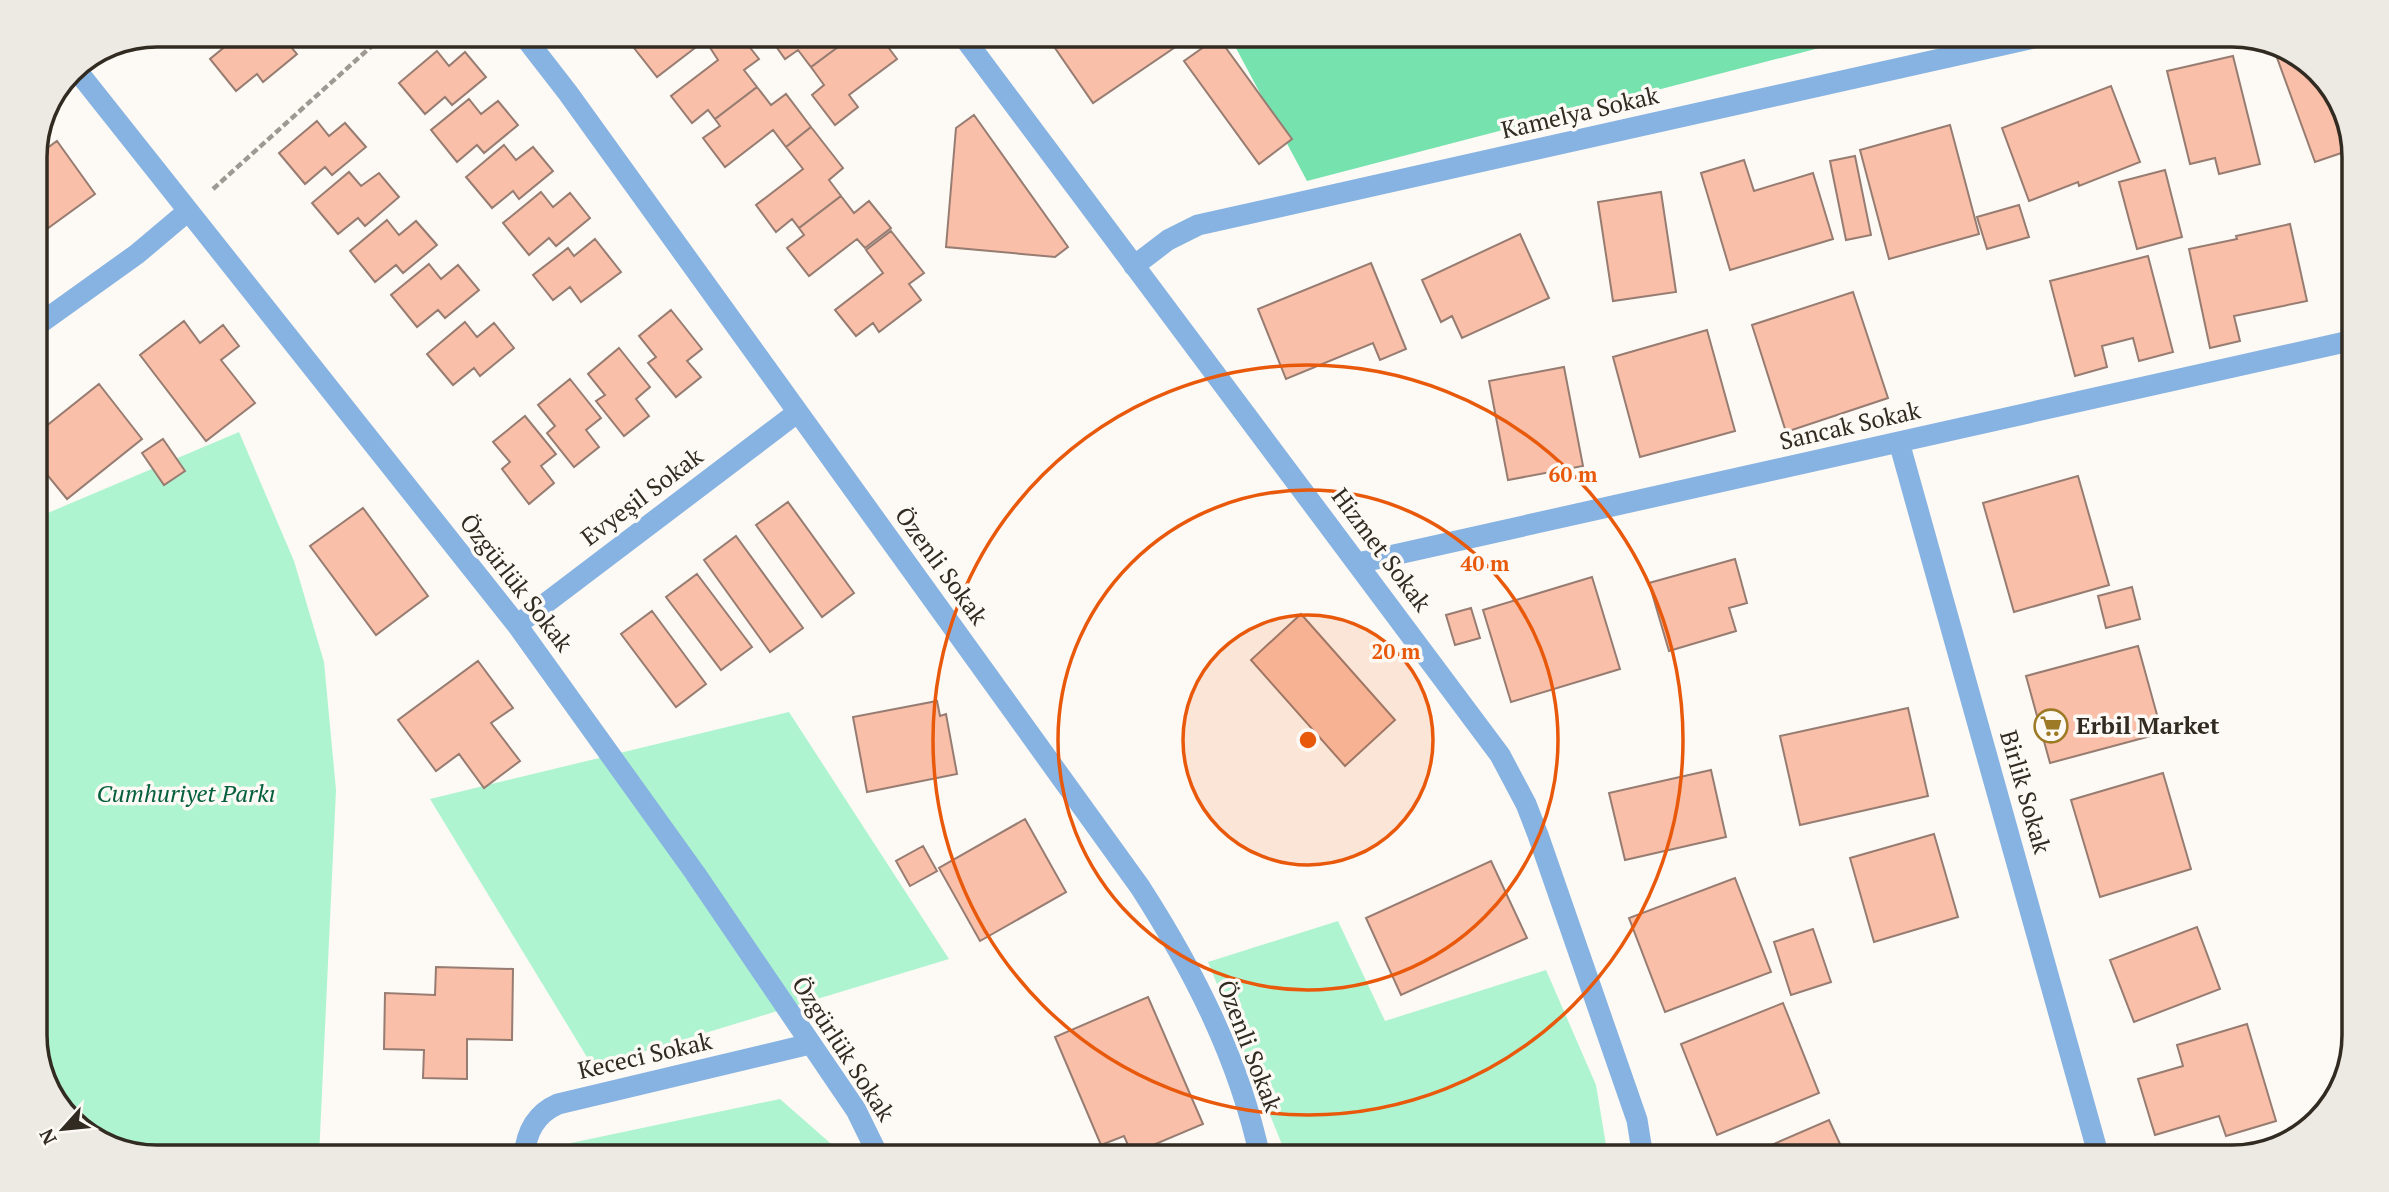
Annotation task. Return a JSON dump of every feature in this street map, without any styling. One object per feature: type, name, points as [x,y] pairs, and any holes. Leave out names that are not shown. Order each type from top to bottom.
[{"type":"street","name":"Özenli Sokak","points":[[532,47],[1140,887],[1168,930],[1216,1021],[1249,1111],[1258,1145]]},
{"type":"street","name":"Hizmet Sokak","points":[[971,47],[1486,734],[1526,804],[1637,1120],[1641,1145]]},
{"type":"street","name":"Kamelya Sokak","points":[[1135,266],[1168,240],[1199,225],[1993,47]]},
{"type":"street","name":"Özgürlük Sokak","points":[[82,77],[517,625],[695,873],[856,1110],[873,1145]]},
{"type":"street","points":[[47,318],[137,254],[188,211]]},
{"type":"street","name":"Sancak Sokak","points":[[1358,564],[2342,343]]},
{"type":"street","name":"Evyeşil Sokak","points":[[517,625],[798,412]]},
{"type":"street","name":"Birlik Sokak","points":[[1899,442],[2096,1145]]},
{"type":"street","name":"Kececi Sokak","points":[[527,1145],[531,1127],[549,1108],[558,1104],[810,1044]]},
{"type":"path","points":[[188,211],[371,47]]},
{"type":"green space","points":[[1235,47],[1823,47],[1307,181]]},
{"type":"green space","name":"Cumhuriyet Parkı","points":[[239,432],[294,561],[324,662],[336,790],[320,1145],[157,1145],[129,1141],[98,1127],[98,1094],[65,1094],[53,1070],[47,1042],[47,513]]},
{"type":"green space","points":[[789,712],[949,959],[593,1067],[430,799]]},
{"type":"green space","points":[[1338,921],[1385,1021],[1546,970],[1596,1085],[1606,1145],[1282,1145],[1208,962]]},
{"type":"green space","points":[[780,1099],[832,1145],[570,1145]]},
{"type":"building","points":[[224,47],[291,47],[297,54],[263,82],[257,74],[236,91],[210,59]]},
{"type":"building","points":[[635,47],[696,47],[657,77]]},
{"type":"building","points":[[710,47],[750,47],[759,59],[744,70],[757,87],[715,119],[708,110],[692,123],[671,96],[718,60]]},
{"type":"building","points":[[776,47],[838,47],[811,67],[798,50],[785,59]]},
{"type":"building","points":[[838,47],[888,47],[897,59],[849,95],[858,107],[835,125],[812,95],[824,85],[811,67]]},
{"type":"building","points":[[1054,47],[1175,47],[1093,103]]},
{"type":"building","points":[[1204,47],[1225,47],[1292,139],[1259,164],[1184,61]]},
{"type":"building","points":[[437,51],[449,66],[465,52],[486,77],[452,105],[445,97],[425,114],[399,83]]},
{"type":"building","points":[[2233,56],[2260,164],[2219,174],[2215,158],[2190,164],[2167,71]]},
{"type":"building","points":[[2277,57],[2293,66],[2315,85],[2336,122],[2342,153],[2315,162]]},
{"type":"building","points":[[2111,86],[2140,162],[2079,186],[2078,182],[2029,201],[2002,128]]},
{"type":"building","points":[[757,87],[771,105],[786,94],[811,127],[786,147],[773,130],[725,167],[703,138],[720,126],[715,119]]},
{"type":"building","points":[[469,99],[481,114],[498,101],[518,125],[484,153],[477,145],[457,162],[431,130]]},
{"type":"building","points":[[974,115],[1068,247],[1055,257],[946,247],[956,128]]},
{"type":"building","points":[[317,121],[329,136],[345,123],[366,147],[332,175],[325,167],[305,184],[279,153]]},
{"type":"building","points":[[1950,125],[1979,234],[1889,259],[1860,150]]},
{"type":"building","points":[[811,127],[843,168],[829,180],[841,196],[799,228],[792,219],[776,232],[756,205],[803,169],[786,147]]},
{"type":"building","points":[[57,141],[95,194],[47,229],[47,150]]},
{"type":"building","points":[[504,145],[516,160],[533,147],[553,171],[519,199],[513,191],[492,208],[466,177]]},
{"type":"building","points":[[1855,156],[1871,235],[1846,240],[1830,161]]},
{"type":"building","points":[[1744,160],[1754,191],[1813,173],[1833,239],[1730,270],[1701,173]]},
{"type":"building","points":[[2165,170],[2182,237],[2137,249],[2119,182]]},
{"type":"building","points":[[349,172],[361,186],[379,173],[399,197],[365,226],[358,218],[338,234],[312,203]]},
{"type":"building","points":[[541,192],[553,207],[570,193],[590,218],[556,246],[549,238],[529,255],[503,223]]},
{"type":"building","points":[[1661,192],[1676,292],[1613,301],[1598,202]]},
{"type":"building","points":[[841,196],[854,213],[869,201],[891,228],[865,248],[857,239],[809,276],[787,248],[804,235],[799,228]]},
{"type":"building","points":[[2019,205],[2029,237],[1987,249],[1977,217]]},
{"type":"building","points":[[387,220],[399,235],[416,221],[437,245],[403,273],[396,265],[375,282],[350,251]]},
{"type":"building","points":[[2290,224],[2307,301],[2234,316],[2240,341],[2210,348],[2189,249]]},
{"type":"building","points":[[891,231],[924,273],[909,284],[921,300],[879,332],[873,323],[856,336],[835,310],[883,273],[866,250]]},
{"type":"building","points":[[1520,234],[1549,298],[1462,338],[1452,316],[1441,322],[1422,280]]},
{"type":"building","points":[[595,239],[621,272],[581,302],[570,287],[553,300],[533,275],[568,248],[574,256]]},
{"type":"building","points":[[2148,256],[2173,352],[2139,361],[2133,338],[2102,346],[2107,367],[2075,376],[2050,281]]},
{"type":"building","points":[[1371,263],[1406,349],[1380,360],[1373,343],[1286,379],[1258,309]]},
{"type":"building","points":[[429,264],[441,279],[458,265],[479,290],[445,318],[438,310],[417,327],[391,295]]},
{"type":"building","points":[[1853,292],[1888,398],[1786,432],[1752,325]]},
{"type":"building","points":[[671,310],[702,349],[687,361],[701,377],[676,397],[648,363],[656,357],[639,336]]},
{"type":"building","points":[[184,321],[200,343],[223,325],[239,346],[221,360],[255,403],[206,441],[140,355]]},
{"type":"building","points":[[465,322],[477,337],[494,323],[514,348],[480,376],[474,368],[453,385],[427,354]]},
{"type":"building","points":[[1707,330],[1735,431],[1640,457],[1613,357]]},
{"type":"building","points":[[619,348],[650,387],[636,399],[649,416],[624,436],[596,401],[605,395],[588,374]]},
{"type":"building","points":[[1564,367],[1583,466],[1508,480],[1489,381]]},
{"type":"building","points":[[570,379],[601,418],[586,430],[599,447],[574,467],[547,433],[555,426],[538,405]]},
{"type":"building","points":[[99,384],[142,439],[67,499],[47,475],[47,425]]},
{"type":"building","points":[[525,416],[556,454],[541,466],[554,483],[529,504],[502,469],[510,462],[493,442]]},
{"type":"building","points":[[163,439],[185,471],[164,485],[142,453]]},
{"type":"building","points":[[2078,476],[2109,585],[2014,612],[1983,503]]},
{"type":"building","points":[[788,502],[854,593],[822,617],[756,525]]},
{"type":"building","points":[[363,508],[428,596],[376,635],[310,546]]},
{"type":"building","points":[[736,536],[803,628],[770,652],[704,560]]},
{"type":"building","points":[[1735,559],[1747,603],[1729,608],[1736,631],[1669,651],[1649,583]]},
{"type":"building","points":[[697,574],[752,647],[721,670],[666,597]]},
{"type":"building","points":[[1592,577],[1620,669],[1511,702],[1483,610]]},
{"type":"building","points":[[2132,587],[2140,619],[2106,628],[2098,596]]},
{"type":"building","points":[[1471,608],[1480,638],[1455,645],[1446,615]]},
{"type":"building","points":[[652,611],[706,684],[676,707],[621,634]]},
{"type":"building","points":[[1301,614],[1395,720],[1345,766],[1251,660]]},
{"type":"building","points":[[2138,646],[2162,733],[2050,763],[2026,676]]},
{"type":"building","points":[[478,661],[513,708],[491,723],[520,761],[484,788],[459,754],[436,771],[398,720]]},
{"type":"building","points":[[937,701],[940,716],[946,714],[957,774],[867,792],[853,717]]},
{"type":"building","points":[[1908,708],[1928,796],[1800,825],[1780,736]]},
{"type":"building","points":[[1711,770],[1726,837],[1625,860],[1609,793]]},
{"type":"building","points":[[2163,773],[2191,869],[2100,897],[2071,800]]},
{"type":"building","points":[[1025,819],[1066,892],[980,941],[939,868]]},
{"type":"building","points":[[1934,834],[1958,917],[1874,942],[1850,858]]},
{"type":"building","points":[[923,846],[937,871],[910,886],[896,861]]},
{"type":"building","points":[[1491,861],[1527,938],[1401,995],[1366,918]]},
{"type":"building","points":[[1735,878],[1771,972],[1665,1012],[1629,918]]},
{"type":"building","points":[[2197,927],[2220,989],[2134,1022],[2110,960]]},
{"type":"building","points":[[1813,929],[1831,982],[1791,995],[1774,942]]},
{"type":"building","points":[[436,967],[513,969],[512,1040],[467,1039],[467,1079],[423,1078],[424,1050],[384,1049],[385,993],[435,995]]},
{"type":"building","points":[[1148,997],[1203,1124],[1153,1145],[1128,1145],[1124,1136],[1101,1145],[1055,1037]]},
{"type":"building","points":[[1783,1003],[1819,1093],[1717,1135],[1681,1044]]},
{"type":"building","points":[[2247,1024],[2276,1121],[2226,1136],[2219,1116],[2155,1135],[2138,1079],[2183,1066],[2177,1045]]},
{"type":"building","points":[[1829,1120],[1840,1145],[1772,1145]]},
{"type":"place","name":"Erbil Market","points":[[2051,726]]}]
